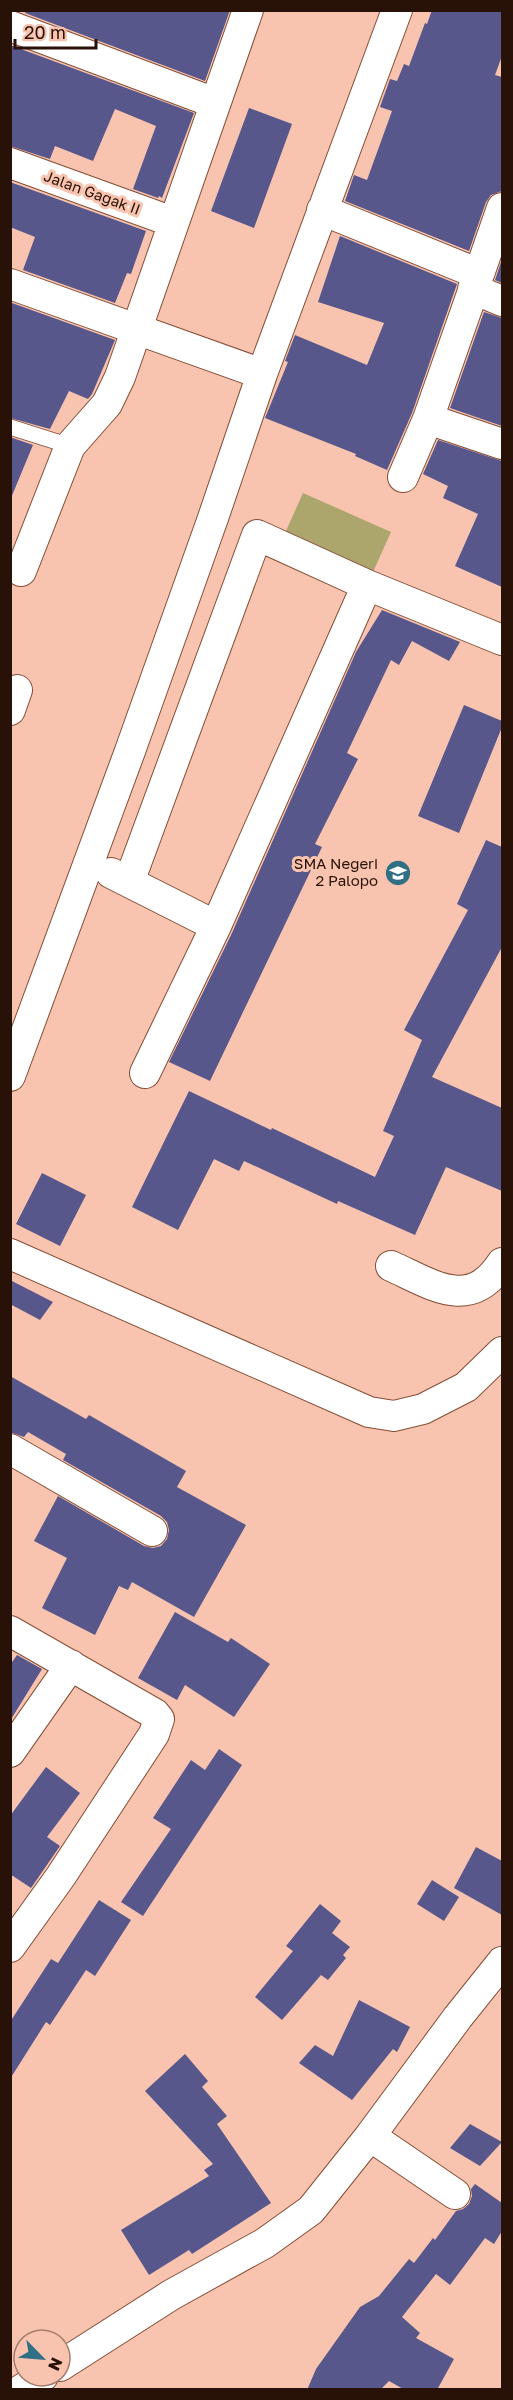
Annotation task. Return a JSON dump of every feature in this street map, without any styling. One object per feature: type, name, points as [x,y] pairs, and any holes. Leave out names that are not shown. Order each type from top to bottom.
[{"type":"street","points":[[16,569],[70,446],[107,404],[120,377],[248,10]]},
{"type":"street","points":[[10,1076],[90,862],[262,374],[397,10]]},
{"type":"street","points":[[10,26],[215,103]]},
{"type":"street","name":"Jalan Gagak II","points":[[10,163],[173,222]]},
{"type":"street","points":[[403,477],[429,418],[502,208]]},
{"type":"street","points":[[322,210],[476,282],[502,301]]},
{"type":"street","points":[[10,284],[110,322],[138,329],[262,374]]},
{"type":"street","points":[[429,418],[502,444]]},
{"type":"street","points":[[213,518],[257,535],[367,585],[502,640]]},
{"type":"street","points":[[129,882],[257,535]]},
{"type":"street","points":[[145,1074],[216,926],[367,585]]},
{"type":"street","points":[[90,862],[216,926]]},
{"type":"street","points":[[10,1254],[369,1412],[394,1416],[423,1409],[466,1387],[502,1352]]},
{"type":"street","points":[[391,1266],[442,1289],[472,1291],[494,1276],[502,1263]]},
{"type":"street","points":[[10,1449],[152,1531]]},
{"type":"street","points":[[10,1631],[156,1714],[159,1719],[158,1726],[61,1876],[10,1947]]},
{"type":"street","points":[[10,1752],[71,1665]]},
{"type":"street","points":[[72,2358],[171,2295],[292,2225],[311,2210],[373,2138],[458,2016],[502,1962]]},
{"type":"street","points":[[373,2138],[454,2194]]},
{"type":"lane","points":[[10,427],[70,446]]},
{"type":"shaded area","points":[[303,493],[391,532],[373,572],[285,533]]},
{"type":"building","points":[[26,10],[230,10],[205,81],[25,13]]},
{"type":"building","points":[[432,10],[502,10],[502,56],[495,75],[502,77],[502,191],[491,195],[486,202],[469,251],[345,201],[354,175],[367,180],[392,111],[380,107],[390,79],[397,81],[404,64],[409,66]]},
{"type":"building","points":[[10,45],[194,113],[162,198],[133,189],[156,126],[115,109],[93,161],[55,146],[50,159],[10,146]]},
{"type":"building","points":[[249,108],[292,124],[254,228],[211,211]]},
{"type":"building","points":[[10,182],[146,231],[131,274],[127,273],[115,303],[23,270],[35,237],[10,227]]},
{"type":"building","points":[[340,236],[457,284],[412,413],[387,470],[355,456],[356,454],[265,418],[288,362],[285,361],[295,335],[367,365],[384,323],[318,302]]},
{"type":"building","points":[[502,259],[502,283],[495,280]]},
{"type":"building","points":[[12,303],[115,340],[92,394],[88,399],[69,391],[50,429],[10,418]]},
{"type":"building","points":[[484,312],[502,318],[502,426],[450,408]]},
{"type":"building","points":[[10,437],[33,445],[11,498],[10,498]]},
{"type":"building","points":[[438,440],[502,461],[502,587],[455,566],[478,514],[443,498],[448,486],[423,474]]},
{"type":"building","points":[[382,610],[460,642],[449,661],[412,641],[399,665],[391,660],[347,753],[358,759],[315,844],[322,847],[210,1081],[169,1062],[232,933],[356,652]]},
{"type":"building","points":[[464,705],[502,721],[502,727],[459,833],[418,816]]},
{"type":"building","points":[[486,840],[502,847],[502,947],[432,1077],[502,1108],[502,1191],[446,1167],[415,1235],[338,1201],[337,1204],[244,1161],[239,1171],[214,1159],[178,1230],[132,1207],[189,1091],[375,1177],[394,1136],[383,1131],[422,1040],[404,1030],[468,910],[457,904]]},
{"type":"building","points":[[42,1173],[86,1195],[60,1246],[16,1224]]},
{"type":"building","points":[[10,1280],[53,1302],[40,1320],[10,1304]]},
{"type":"building","points":[[10,1376],[86,1419],[89,1415],[186,1471],[177,1487],[246,1525],[194,1617],[132,1582],[128,1590],[119,1586],[95,1635],[42,1608],[67,1558],[34,1541],[58,1496],[144,1546],[153,1548],[161,1546],[167,1539],[169,1530],[167,1522],[161,1516],[63,1460],[66,1454],[28,1432],[24,1437],[10,1432]]},
{"type":"building","points":[[175,1612],[228,1642],[231,1638],[270,1664],[234,1717],[185,1685],[177,1700],[138,1678]]},
{"type":"building","points":[[17,1655],[42,1669],[10,1721],[10,1665]]},
{"type":"building","points":[[219,1749],[242,1765],[143,1916],[121,1902],[171,1829],[153,1818],[191,1760],[205,1770]]},
{"type":"building","points":[[46,1767],[80,1793],[47,1837],[60,1846],[31,1888],[10,1874],[10,1816]]},
{"type":"building","points":[[476,1847],[502,1861],[502,1915],[454,1888]]},
{"type":"building","points":[[432,1880],[459,1897],[444,1921],[417,1904]]},
{"type":"building","points":[[99,1900],[131,1920],[95,1976],[86,1970],[50,2025],[46,2022],[10,2079],[10,2022],[51,1959],[58,1963]]},
{"type":"building","points":[[320,1904],[341,1921],[332,1933],[350,1947],[343,1955],[346,1958],[328,1980],[321,1975],[282,2020],[255,1997],[293,1951],[286,1946]]},
{"type":"building","points":[[359,2000],[410,2027],[397,2052],[393,2049],[352,2100],[299,2063],[315,2045],[333,2056]]},
{"type":"building","points":[[185,2054],[208,2081],[202,2087],[227,2116],[217,2124],[271,2203],[192,2254],[189,2250],[149,2275],[121,2230],[209,2176],[204,2170],[213,2164],[145,2091]]},
{"type":"building","points":[[470,2124],[502,2142],[480,2166],[450,2148]]},
{"type":"building","points":[[475,2184],[502,2203],[502,2231],[494,2244],[485,2238],[450,2285],[436,2274],[402,2317],[420,2333],[416,2338],[454,2359],[437,2390],[405,2390],[389,2381],[380,2390],[307,2390],[316,2369],[360,2307],[379,2296],[409,2259],[414,2263],[433,2238],[435,2240],[456,2211],[469,2204],[472,2196],[471,2189]]},
{"type":"place","name":"SMA Negeri 2 Palopo","points":[[398,873]]}]
